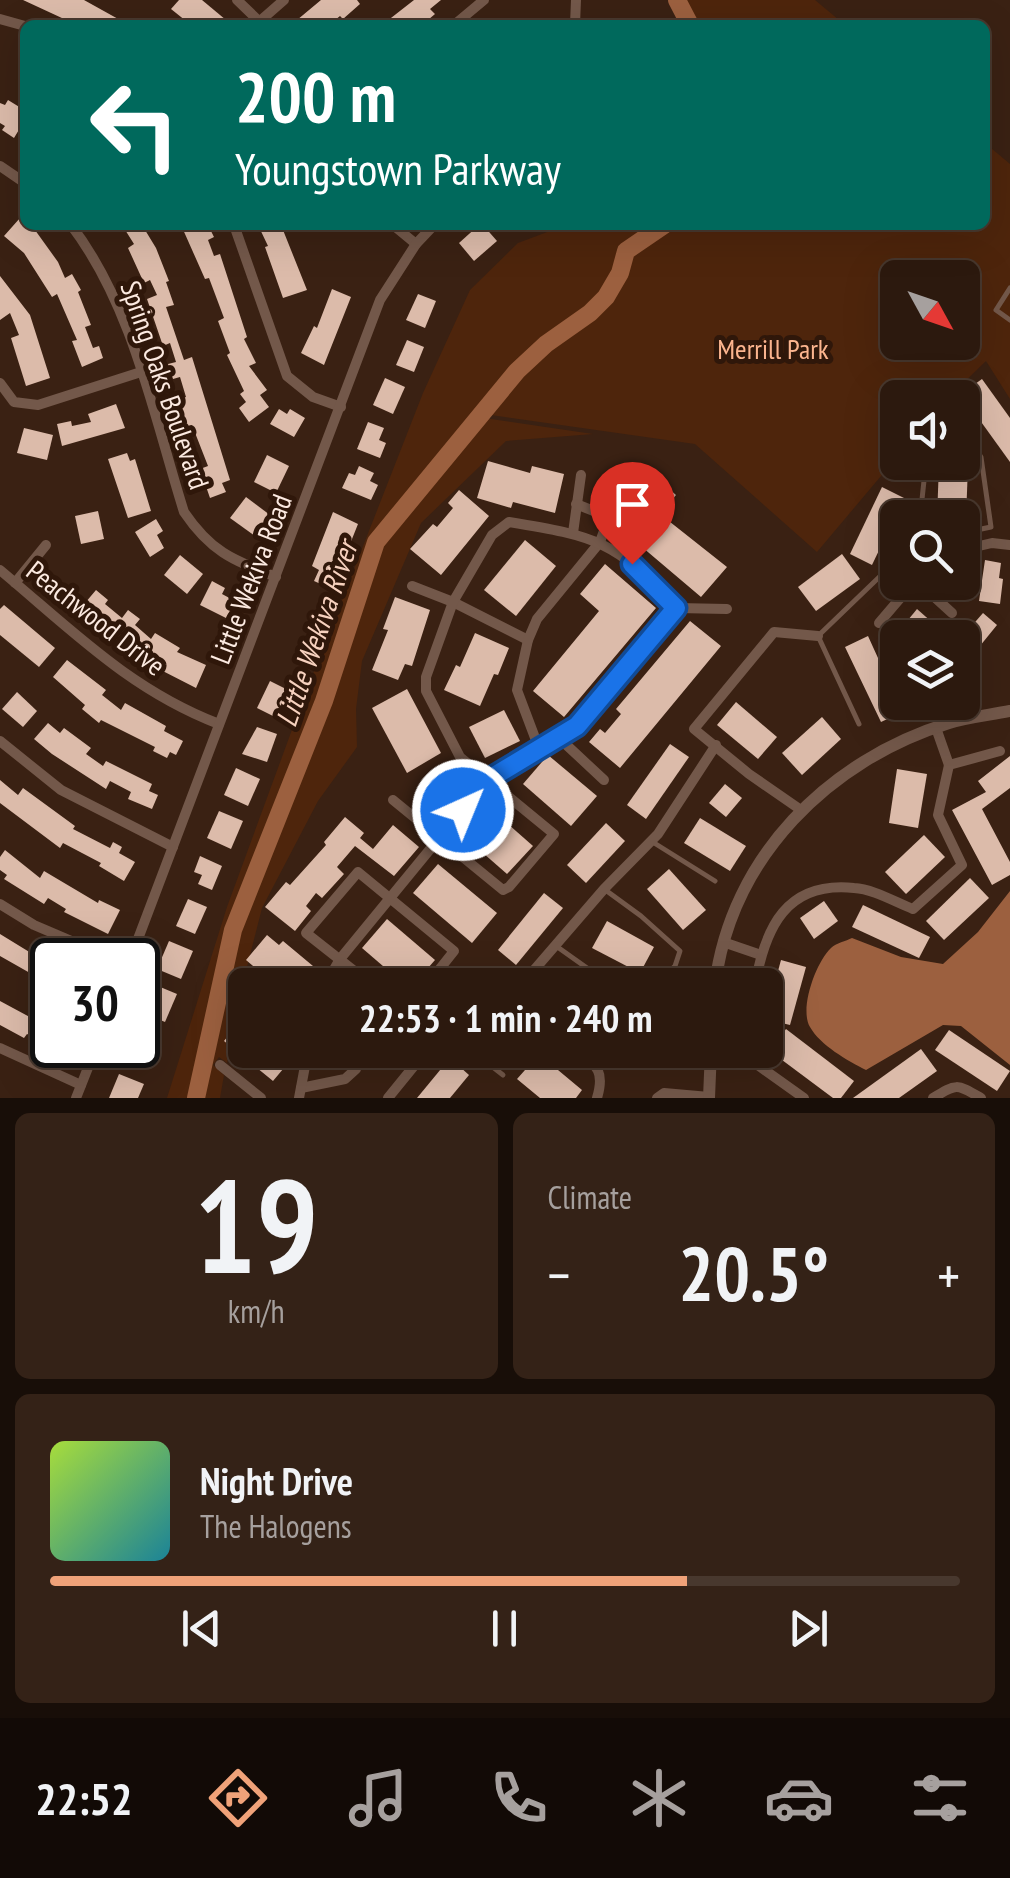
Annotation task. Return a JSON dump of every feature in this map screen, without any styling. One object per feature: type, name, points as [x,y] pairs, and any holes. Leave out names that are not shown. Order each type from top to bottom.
[{"type":"street","points":[[237,0],[259,20]]},
{"type":"street","points":[[265,20],[284,0]]},
{"type":"street","points":[[460,20],[484,0]]},
{"type":"street","name":"Spring Oaks Boulevard","points":[[75,230],[102,271],[141,372],[184,512],[216,550],[276,576]]},
{"type":"street","points":[[236,230],[287,376],[312,397],[342,407]]},
{"type":"street","points":[[399,230],[416,244]]},
{"type":"street","name":"Little Wekiva Road","points":[[138,938],[380,300],[429,230]]},
{"type":"street","points":[[0,383],[14,402],[38,406],[141,372]]},
{"type":"street","points":[[573,532],[581,475]]},
{"type":"street","points":[[540,751],[517,690],[528,640],[537,619],[600,542],[609,516],[576,504]]},
{"type":"street","points":[[393,800],[503,890],[510,887],[554,834],[460,757],[426,691],[426,677],[454,602],[492,535],[509,522],[573,532],[612,548],[652,580],[676,608],[727,609]]},
{"type":"street","points":[[15,583],[46,545]]},
{"type":"street","points":[[980,546],[1010,545]]},
{"type":"street","name":"Peachwood Drive","points":[[0,570],[136,683],[219,724]]},
{"type":"street","points":[[412,586],[454,602],[528,640]]},
{"type":"street","points":[[879,623],[900,600]]},
{"type":"street","points":[[937,600],[952,613]]},
{"type":"street","points":[[335,968],[486,781],[577,726],[676,608]]},
{"type":"street","points":[[801,810],[694,729],[774,632],[818,636]]},
{"type":"street","points":[[719,968],[724,942],[750,877],[772,842],[801,810],[862,762],[936,728],[1010,711]]},
{"type":"street","points":[[758,968],[779,913],[823,888],[857,888],[913,908],[962,864],[938,815],[949,765],[936,728]]},
{"type":"street","points":[[560,738],[604,780]]},
{"type":"street","points":[[0,741],[61,790],[173,846]]},
{"type":"street","points":[[536,968],[651,841],[716,745]]},
{"type":"street","points":[[949,765],[1000,752]]},
{"type":"street","points":[[351,968],[306,933],[358,872],[454,951],[440,968]]},
{"type":"street","points":[[0,904],[64,938]]},
{"type":"street","points":[[724,942],[760,955]]},
{"type":"street","points":[[0,1048],[81,1085]]},
{"type":"street","points":[[220,1065],[261,1098]]},
{"type":"street","points":[[76,1098],[88,1068]]},
{"type":"street","points":[[305,1068],[300,1093],[345,1079],[355,1068]]},
{"type":"street","points":[[388,1098],[412,1068]]},
{"type":"street","points":[[597,1068],[597,1098]]},
{"type":"street","points":[[657,1098],[664,1093],[709,1097],[710,1068]]},
{"type":"street","points":[[763,1068],[804,1098]]},
{"type":"street","points":[[933,1098],[952,1086],[960,1086],[981,1098]]},
{"type":"lane","points":[[1010,288],[996,310],[1010,320]]},
{"type":"lane","points":[[980,456],[991,527],[980,529]]},
{"type":"lane","points":[[859,724],[818,636],[880,576]]},
{"type":"lane","points":[[651,841],[715,881]]},
{"type":"lane","points":[[604,889],[680,951],[672,968]]},
{"type":"lane","points":[[556,946],[587,968]]},
{"type":"lane","points":[[495,1068],[503,1074]]},
{"type":"green space","points":[[682,0],[815,0],[839,20],[692,20]]},
{"type":"green space","name":"Merrill Park","points":[[990,147],[1010,164],[1010,399],[986,361],[966,380],[880,380],[880,477],[817,552],[695,444],[484,414],[546,348],[606,298],[627,252],[656,230],[990,230]]},
{"type":"green space","points":[[553,230],[648,230],[624,248],[602,295],[505,381],[480,413],[484,418],[593,434],[506,441],[421,523],[362,661],[356,709],[357,747],[318,801],[262,908],[247,968],[228,968],[228,1057],[227,1063],[219,1057],[213,1065],[224,1075],[220,1098],[167,1098],[227,907],[304,697],[423,393],[470,290],[518,243]]},
{"type":"shaded area","points":[[1010,891],[1010,1065],[961,1026],[943,1025],[866,1070],[835,1052],[810,1027],[807,1009],[811,986],[833,946],[852,938],[901,957],[943,964],[978,932]]},
{"type":"building","points":[[23,0],[84,0],[120,20],[86,18],[66,20]]},
{"type":"building","points":[[179,0],[202,0],[226,20],[185,20],[171,9]]},
{"type":"building","points":[[321,0],[357,0],[360,4],[343,19],[340,16],[335,20],[297,20]]},
{"type":"building","points":[[414,0],[441,0],[430,9],[435,14],[428,20],[388,20]]},
{"type":"building","points":[[8,100],[20,107],[20,128],[14,138],[2,130],[5,126],[0,123],[0,103],[5,105]]},
{"type":"building","points":[[20,218],[20,230],[35,230],[65,278],[72,274],[91,325],[85,327],[93,348],[99,346],[103,358],[82,367],[72,341],[77,340],[57,294],[52,297],[24,253],[4,236]]},
{"type":"building","points":[[125,230],[145,230],[156,248],[174,305],[166,307],[184,360],[192,357],[230,480],[222,483],[226,492],[210,498],[200,469],[208,466],[178,400],[186,397],[180,377],[173,379],[168,364],[176,362],[170,343],[163,346],[147,299],[157,295],[150,280],[144,283],[128,248],[134,244]]},
{"type":"building","points":[[183,230],[210,230],[214,237],[208,240],[214,256],[220,254],[247,337],[244,339],[256,363],[249,366],[267,390],[260,395],[269,407],[249,422],[239,408],[246,402],[240,394],[244,391],[227,355],[230,353],[218,321],[224,318],[209,278],[205,279]]},
{"type":"building","points":[[260,230],[283,230],[307,290],[283,298],[265,247],[268,246]]},
{"type":"building","points":[[473,230],[487,230],[497,241],[474,261],[459,243]]},
{"type":"building","points":[[0,276],[30,315],[50,378],[26,386],[11,338],[19,335],[10,313],[0,320]]},
{"type":"building","points":[[332,289],[351,297],[324,365],[301,353],[314,326],[317,328]]},
{"type":"building","points":[[418,294],[436,301],[425,328],[406,320]]},
{"type":"building","points":[[407,340],[424,347],[414,372],[396,365]]},
{"type":"building","points":[[385,378],[405,387],[393,414],[373,405]]},
{"type":"building","points":[[980,380],[1010,418],[1010,462],[980,420]]},
{"type":"building","points":[[116,404],[125,428],[62,446],[57,424],[91,422],[88,414]]},
{"type":"building","points":[[279,409],[287,414],[290,409],[305,418],[294,437],[270,424]]},
{"type":"building","points":[[368,422],[384,428],[379,440],[386,443],[380,458],[357,449]]},
{"type":"building","points":[[24,428],[53,435],[47,460],[17,453]]},
{"type":"building","points":[[127,453],[130,461],[135,459],[151,511],[128,518],[108,459]]},
{"type":"building","points":[[267,455],[289,466],[276,493],[254,482]]},
{"type":"building","points":[[488,461],[530,473],[532,466],[564,474],[555,513],[513,502],[511,508],[477,498]]},
{"type":"building","points":[[359,466],[374,473],[370,481],[378,485],[371,500],[342,488],[349,473],[355,475]]},
{"type":"building","points":[[651,473],[676,495],[660,514],[727,567],[701,597],[642,547],[656,529],[625,502]]},
{"type":"building","points":[[938,480],[967,480],[967,500],[938,500]]},
{"type":"building","points":[[882,487],[904,498],[880,500],[880,548],[872,565],[850,554]]},
{"type":"building","points":[[459,490],[489,516],[441,575],[410,549],[453,508],[448,503]]},
{"type":"building","points":[[246,497],[270,515],[255,536],[230,518]]},
{"type":"building","points":[[98,511],[104,539],[81,544],[75,516]]},
{"type":"building","points":[[333,512],[358,524],[332,589],[314,581],[319,570],[312,566]]},
{"type":"building","points":[[156,519],[163,531],[157,535],[164,548],[150,557],[135,532]]},
{"type":"building","points":[[525,540],[556,566],[516,616],[484,590]]},
{"type":"building","points":[[842,554],[860,579],[816,611],[798,587]]},
{"type":"building","points":[[180,555],[203,574],[187,594],[164,575]]},
{"type":"building","points":[[985,560],[1001,563],[1000,604],[979,601]]},
{"type":"building","points":[[605,564],[656,608],[564,717],[533,691],[599,611],[580,594]]},
{"type":"building","points":[[212,581],[225,588],[222,594],[235,601],[226,618],[200,605]]},
{"type":"building","points":[[96,590],[122,618],[128,610],[140,619],[135,625],[151,639],[155,633],[180,648],[177,652],[206,665],[196,688],[153,666],[156,660],[135,647],[131,652],[80,609]]},
{"type":"building","points":[[395,597],[430,610],[412,666],[405,664],[398,680],[372,670],[388,630],[383,629]]},
{"type":"building","points":[[4,605],[55,648],[39,667],[0,635],[0,609]]},
{"type":"building","points":[[917,609],[930,620],[908,620]]},
{"type":"building","points":[[983,613],[997,625],[980,646],[980,620],[977,620]]},
{"type":"building","points":[[690,621],[721,646],[620,768],[589,742],[600,729],[605,733],[621,714],[616,709]]},
{"type":"building","points":[[475,633],[509,648],[480,706],[444,690],[456,665],[460,667]]},
{"type":"building","points":[[868,636],[880,662],[880,720],[845,647]]},
{"type":"building","points":[[67,660],[106,690],[102,695],[121,710],[125,703],[166,726],[164,731],[183,741],[176,755],[170,752],[167,758],[153,751],[155,747],[101,720],[99,723],[82,709],[85,705],[53,677]]},
{"type":"building","points":[[270,681],[288,690],[275,717],[257,708]]},
{"type":"building","points":[[407,689],[441,753],[407,773],[372,708]]},
{"type":"building","points":[[17,692],[37,711],[23,727],[2,709]]},
{"type":"building","points":[[736,702],[777,737],[758,759],[717,725]]},
{"type":"building","points":[[504,710],[520,741],[485,758],[469,727]]},
{"type":"building","points":[[822,717],[841,739],[802,775],[782,753]]},
{"type":"building","points":[[48,723],[60,733],[64,728],[91,748],[86,754],[103,766],[106,761],[152,784],[149,791],[158,795],[152,809],[128,799],[131,792],[110,781],[106,789],[52,754],[34,739]]},
{"type":"building","points":[[257,727],[277,734],[267,762],[242,754]]},
{"type":"building","points":[[670,744],[689,757],[646,819],[627,805]]},
{"type":"building","points":[[548,755],[597,796],[571,826],[523,784]]},
{"type":"building","points":[[1010,756],[1010,788],[982,809],[1010,862],[1010,875],[992,885],[952,810],[986,792],[978,781]]},
{"type":"building","points":[[441,767],[467,788],[447,813],[433,802],[429,807],[416,797]]},
{"type":"building","points":[[236,768],[260,779],[248,806],[224,795]]},
{"type":"building","points":[[897,769],[927,774],[918,828],[889,823]]},
{"type":"building","points":[[0,780],[18,795],[23,788],[75,826],[73,829],[110,848],[113,842],[122,847],[119,853],[135,862],[124,881],[99,866],[101,863],[63,843],[60,848],[0,803]]},
{"type":"building","points":[[725,784],[742,798],[726,817],[709,803]]},
{"type":"building","points":[[484,803],[533,846],[507,874],[459,832]]},
{"type":"building","points":[[219,811],[243,821],[231,849],[207,838]]},
{"type":"building","points":[[345,817],[364,833],[360,838],[373,849],[393,825],[419,847],[394,876],[355,846],[337,867],[344,874],[322,898],[316,893],[306,906],[311,911],[295,931],[265,907],[326,845],[324,842]]},
{"type":"building","points":[[700,818],[746,846],[730,871],[684,843]]},
{"type":"building","points":[[606,823],[625,841],[586,883],[567,865]]},
{"type":"building","points":[[924,835],[945,857],[906,894],[885,872]]},
{"type":"building","points":[[5,850],[40,878],[44,871],[98,903],[99,900],[120,910],[108,934],[64,912],[66,909],[48,898],[44,904],[4,879],[7,875],[0,870],[0,857]]},
{"type":"building","points":[[200,856],[222,866],[212,890],[198,884],[202,875],[194,872]]},
{"type":"building","points":[[438,864],[497,913],[472,943],[413,893]]},
{"type":"building","points":[[669,869],[706,910],[683,930],[647,889]]},
{"type":"building","points":[[970,878],[989,898],[944,940],[926,921]]},
{"type":"building","points":[[544,893],[563,908],[516,965],[498,950]]},
{"type":"building","points":[[188,899],[207,907],[195,934],[176,926]]},
{"type":"building","points":[[824,901],[838,921],[814,939],[800,918]]},
{"type":"building","points":[[863,905],[930,937],[919,958],[852,927]]},
{"type":"building","points":[[387,919],[435,960],[428,968],[385,968],[362,948]]},
{"type":"building","points":[[607,921],[654,947],[643,968],[630,968],[592,948]]},
{"type":"building","points":[[0,934],[30,952],[30,973],[0,956]]},
{"type":"building","points":[[267,935],[279,945],[283,941],[315,968],[255,968],[246,960]]},
{"type":"building","points":[[169,941],[193,951],[181,979],[160,970]]},
{"type":"building","points":[[781,960],[806,967],[790,1025],[783,1023],[783,968],[779,968]]},
{"type":"building","points":[[160,987],[177,994],[165,1022],[160,1020]]},
{"type":"building","points":[[0,1001],[30,1017],[30,1035],[24,1038],[0,1025]]},
{"type":"building","points":[[786,1029],[854,1081],[841,1098],[833,1098],[783,1061]]},
{"type":"building","points":[[949,1030],[1010,1071],[997,1091],[935,1050]]},
{"type":"building","points":[[921,1049],[937,1071],[899,1098],[853,1098]]},
{"type":"building","points":[[257,1068],[284,1068],[273,1081]]},
{"type":"building","points":[[442,1068],[461,1068],[469,1075],[450,1098],[417,1098]]},
{"type":"building","points":[[523,1068],[556,1068],[582,1090],[576,1098],[540,1098],[517,1079],[525,1070]]},
{"type":"building","points":[[119,1074],[144,1084],[138,1098],[109,1098]]},
{"type":"waterway","name":"Little Wekiva River","points":[[677,0],[687,20]]},
{"type":"waterway","name":"Little Wekiva River","points":[[196,1098],[233,930],[324,701],[376,542],[517,371],[606,297],[620,273],[626,251],[657,230]]},
{"type":"route","points":[[463,810],[486,781],[577,726],[676,608],[632,564]]}]
